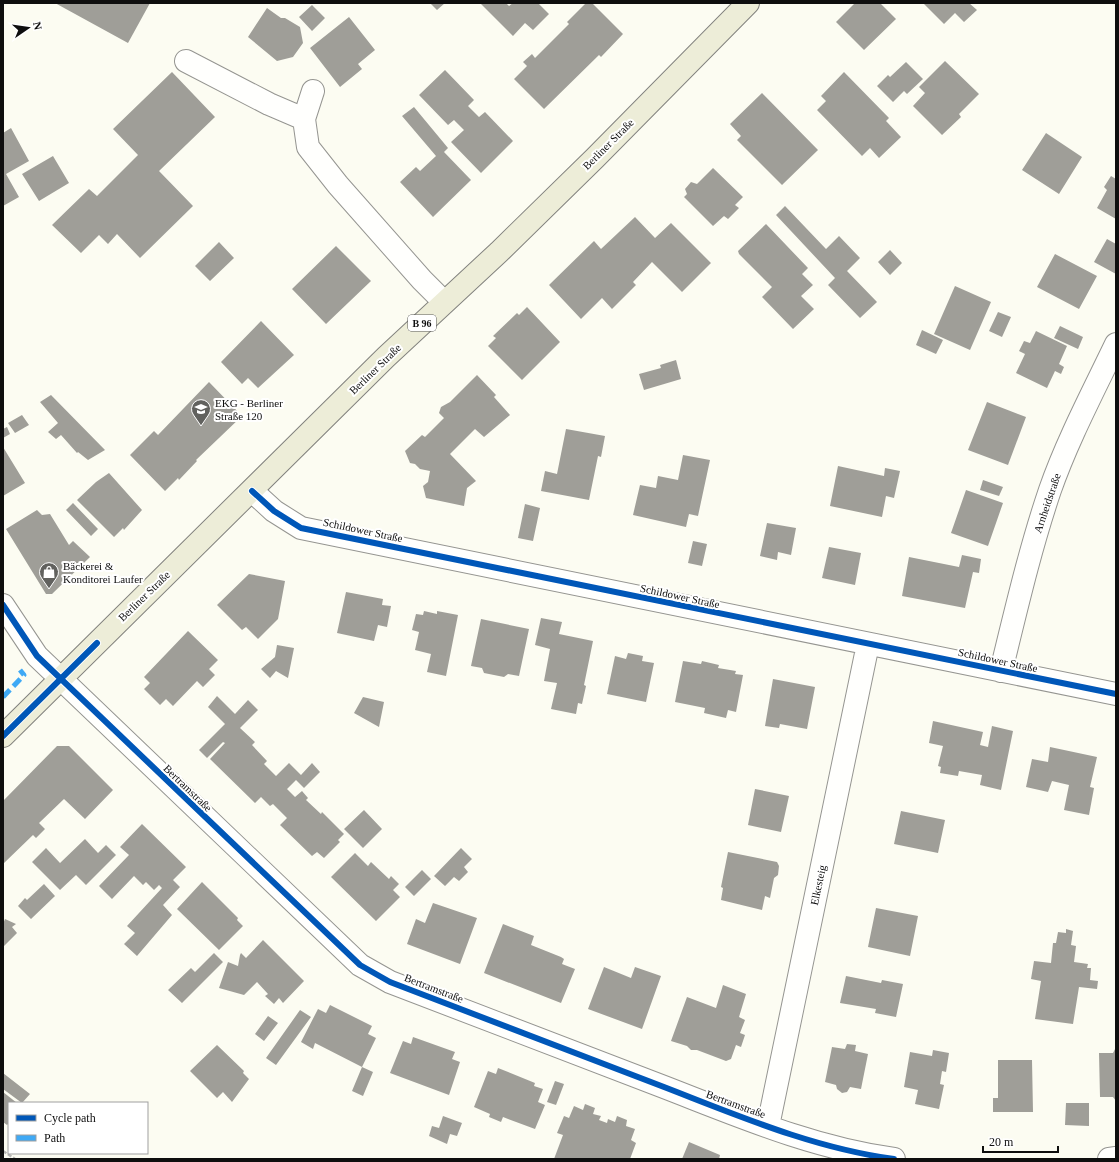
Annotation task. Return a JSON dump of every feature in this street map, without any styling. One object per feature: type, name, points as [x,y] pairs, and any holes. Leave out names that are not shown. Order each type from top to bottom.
[{"type":"main road","name":"Berliner Straße","points":[[3,736],[386,357],[499,252],[595,158],[748,3]]},
{"type":"street","points":[[186,62],[269,104],[304,119]]},
{"type":"street","points":[[313,91],[304,119],[308,146],[338,185],[422,280],[444,302]]},
{"type":"street","name":"Arnheidstraße","points":[[1001,671],[1020,588],[1051,489],[1085,409],[1116,344]]},
{"type":"street","name":"Schildower Straße","points":[[252,490],[274,511],[301,528],[1116,694]]},
{"type":"street","name":"Bertramstraße","points":[[3,605],[37,656],[360,965],[390,982],[813,1143],[861,1155],[894,1159]]},
{"type":"street","name":"Elkesteig","points":[[768,1126],[868,644]]},
{"type":"street","points":[[1109,1159],[1116,1158]]},
{"type":"path","points":[[3,1151],[15,1159]]},
{"type":"building","points":[[55,3],[150,3],[128,43]]},
{"type":"building","points":[[430,3],[445,3],[437,10]]},
{"type":"building","points":[[480,3],[506,3],[509,6],[513,3],[538,3],[549,14],[533,30],[525,23],[513,36]]},
{"type":"building","points":[[586,3],[592,3],[623,34],[601,57],[599,55],[544,109],[514,79],[527,66],[523,62],[532,54],[535,58],[569,24],[567,22]]},
{"type":"building","points":[[855,3],[880,3],[896,19],[864,50],[836,22]]},
{"type":"building","points":[[923,3],[969,3],[977,10],[964,22],[955,13],[944,24]]},
{"type":"building","points":[[312,5],[325,18],[312,31],[299,17]]},
{"type":"building","points":[[267,8],[281,18],[285,18],[300,27],[303,43],[293,57],[277,61],[248,37]]},
{"type":"building","points":[[349,17],[375,50],[358,64],[362,69],[340,87],[310,48]]},
{"type":"building","points":[[945,61],[979,94],[959,114],[961,117],[942,135],[913,106],[925,93],[919,87]]},
{"type":"building","points":[[906,62],[923,79],[907,94],[904,91],[893,102],[877,86],[888,75],[890,77]]},
{"type":"building","points":[[445,70],[474,100],[468,106],[479,117],[485,112],[513,141],[481,173],[451,142],[464,130],[454,120],[448,125],[419,95]]},
{"type":"building","points":[[172,72],[215,117],[159,171],[193,206],[140,258],[117,234],[108,244],[99,235],[81,253],[52,225],[89,189],[97,196],[138,155],[113,129]]},
{"type":"building","points":[[844,72],[889,118],[886,121],[901,137],[879,158],[870,148],[862,156],[817,110],[826,101],[821,96]]},
{"type":"building","points":[[762,93],[818,150],[782,185],[737,140],[741,136],[730,124]]},
{"type":"building","points":[[414,107],[448,148],[444,152],[471,180],[433,217],[400,182],[416,167],[420,171],[436,156],[402,116]]},
{"type":"building","points":[[11,128],[29,161],[6,174],[19,197],[3,206],[3,133]]},
{"type":"building","points":[[1046,133],[1082,157],[1059,194],[1022,170]]},
{"type":"building","points":[[53,156],[69,183],[39,201],[22,174]]},
{"type":"building","points":[[713,168],[743,197],[735,205],[739,208],[728,219],[724,216],[713,226],[684,197],[687,194],[685,189],[691,182],[697,184]]},
{"type":"building","points":[[1111,176],[1116,179],[1116,219],[1097,208],[1107,190],[1104,187]]},
{"type":"building","points":[[785,206],[826,249],[839,236],[860,258],[847,271],[877,302],[860,318],[828,285],[835,278],[776,215]]},
{"type":"building","points":[[635,217],[655,238],[671,223],[711,263],[682,292],[652,262],[633,282],[636,285],[612,309],[602,298],[581,319],[549,285],[594,241],[601,249]]},
{"type":"building","points":[[766,224],[808,268],[802,274],[813,285],[801,296],[814,309],[793,329],[762,297],[772,287],[739,254],[738,251]]},
{"type":"building","points":[[1107,239],[1116,244],[1116,274],[1094,262]]},
{"type":"building","points":[[219,242],[234,258],[210,281],[195,266]]},
{"type":"building","points":[[336,246],[371,281],[326,324],[292,289]]},
{"type":"building","points":[[890,250],[902,263],[890,275],[878,262]]},
{"type":"building","points":[[1055,254],[1097,276],[1079,309],[1037,287]]},
{"type":"building","points":[[955,286],[991,302],[970,350],[934,334]]},
{"type":"building","points":[[527,307],[560,342],[522,380],[488,346],[496,338],[493,336],[517,313],[519,315]]},
{"type":"building","points":[[998,312],[1011,317],[1002,337],[989,331]]},
{"type":"building","points":[[261,321],[294,355],[258,388],[248,378],[242,384],[221,362]]},
{"type":"building","points":[[1060,326],[1083,337],[1078,349],[1054,338]]},
{"type":"building","points":[[922,330],[943,340],[936,354],[916,345]]},
{"type":"building","points":[[1036,331],[1067,346],[1059,364],[1064,367],[1061,374],[1055,371],[1047,388],[1016,373],[1025,354],[1019,351],[1024,341],[1030,343]]},
{"type":"building","points":[[676,360],[681,379],[644,390],[639,374],[661,368],[660,365]]},
{"type":"building","points":[[477,375],[496,395],[494,397],[510,415],[484,437],[475,429],[450,454],[476,481],[467,488],[464,506],[426,498],[423,486],[428,482],[430,471],[420,469],[415,464],[410,463],[405,451],[422,435],[425,437],[444,418],[439,413],[441,407],[450,402]]},
{"type":"building","points":[[209,382],[242,416],[196,460],[197,461],[179,480],[178,478],[165,491],[130,455],[154,431],[158,435]]},
{"type":"building","points":[[51,395],[105,450],[88,460],[78,452],[77,453],[61,435],[56,439],[48,432],[58,423],[40,402]]},
{"type":"building","points":[[987,402],[1026,417],[1008,465],[968,450]]},
{"type":"building","points":[[22,415],[29,425],[15,433],[8,423]]},
{"type":"building","points":[[7,427],[10,434],[3,438],[3,429]]},
{"type":"building","points":[[566,429],[605,436],[601,457],[598,456],[589,500],[541,491],[545,471],[557,474]]},
{"type":"building","points":[[3,447],[25,483],[3,496]]},
{"type":"building","points":[[683,455],[710,460],[698,516],[689,514],[686,527],[633,515],[640,485],[656,488],[658,476],[678,480]]},
{"type":"building","points":[[838,466],[884,476],[885,468],[900,471],[894,498],[886,496],[882,517],[830,506]]},
{"type":"building","points":[[109,473],[142,510],[124,530],[123,528],[114,537],[77,500],[96,482]]},
{"type":"building","points":[[983,480],[1003,487],[999,496],[980,490]]},
{"type":"building","points":[[966,490],[1003,503],[988,546],[951,533]]},
{"type":"building","points":[[73,503],[98,529],[91,536],[66,510]]},
{"type":"building","points":[[525,504],[540,508],[533,541],[518,538]]},
{"type":"building","points":[[37,510],[42,515],[50,514],[69,545],[73,541],[90,557],[52,594],[46,594],[6,529]]},
{"type":"building","points":[[767,523],[796,528],[791,555],[778,552],[777,560],[760,556]]},
{"type":"building","points":[[693,541],[707,544],[702,566],[688,563]]},
{"type":"building","points":[[829,547],[861,553],[855,585],[822,578]]},
{"type":"building","points":[[962,555],[981,559],[979,573],[973,572],[965,608],[902,596],[909,557],[959,567]]},
{"type":"building","points":[[249,574],[285,581],[278,619],[258,639],[246,627],[242,630],[217,605]]},
{"type":"building","points":[[346,592],[383,599],[382,605],[391,606],[387,627],[378,625],[374,641],[337,633]]},
{"type":"building","points":[[424,611],[437,614],[437,611],[458,615],[446,676],[427,672],[431,654],[415,650],[419,632],[412,630],[416,614],[423,615]]},
{"type":"building","points":[[541,618],[562,622],[559,634],[593,641],[584,685],[586,686],[582,704],[578,703],[576,714],[551,709],[557,683],[544,681],[550,649],[535,645]]},
{"type":"building","points":[[481,619],[529,629],[519,676],[508,674],[504,677],[484,673],[482,668],[471,666]]},
{"type":"building","points":[[188,631],[218,660],[209,669],[215,675],[203,687],[197,681],[173,706],[166,699],[160,705],[144,689],[150,683],[144,677]]},
{"type":"building","points":[[277,645],[294,648],[288,678],[276,671],[270,678],[261,669],[275,657]]},
{"type":"building","points":[[628,653],[643,656],[642,661],[654,663],[646,702],[607,694],[615,656],[626,659]]},
{"type":"building","points":[[683,661],[701,664],[702,661],[719,665],[718,668],[736,671],[735,674],[743,675],[736,712],[728,710],[726,718],[704,713],[705,708],[675,702]]},
{"type":"building","points":[[773,679],[815,687],[807,729],[780,724],[779,728],[765,726]]},
{"type":"building","points":[[217,696],[235,714],[248,700],[258,710],[240,728],[255,742],[252,745],[267,761],[264,764],[276,776],[289,763],[301,775],[312,763],[320,772],[304,788],[296,780],[287,789],[295,797],[302,791],[308,798],[306,800],[321,814],[322,812],[344,834],[338,840],[340,842],[324,858],[317,852],[312,856],[280,825],[287,818],[273,804],[270,806],[261,797],[255,803],[210,759],[225,743],[223,742],[207,758],[199,750],[225,724],[208,707]]},
{"type":"building","points":[[363,697],[384,702],[379,727],[354,713]]},
{"type":"building","points":[[933,721],[983,732],[980,745],[988,747],[992,726],[1013,731],[1001,790],[980,785],[982,775],[959,771],[958,776],[940,773],[941,767],[938,766],[943,746],[929,743]]},
{"type":"building","points":[[57,746],[69,746],[113,790],[85,819],[64,799],[39,823],[45,829],[36,838],[33,835],[3,864],[3,801]]},
{"type":"building","points":[[1050,747],[1097,757],[1090,787],[1094,788],[1089,815],[1064,810],[1069,785],[1052,781],[1048,792],[1026,787],[1032,759],[1048,762]]},
{"type":"building","points":[[755,789],[789,796],[781,832],[748,825]]},
{"type":"building","points":[[364,810],[382,829],[363,848],[344,829]]},
{"type":"building","points":[[901,811],[945,820],[938,853],[894,844]]},
{"type":"building","points":[[142,824],[186,867],[173,880],[180,887],[163,905],[172,915],[137,956],[124,944],[135,933],[127,926],[162,888],[159,885],[154,890],[146,882],[143,885],[134,876],[112,899],[99,886],[129,855],[120,847]]},
{"type":"building","points":[[85,839],[98,853],[106,845],[116,855],[86,885],[76,875],[60,890],[32,862],[46,848],[60,863]]},
{"type":"building","points":[[461,848],[472,859],[464,867],[468,872],[459,881],[454,877],[445,886],[434,876]]},
{"type":"building","points":[[728,852],[777,862],[779,866],[778,875],[774,878],[770,898],[765,896],[762,910],[721,900],[723,888],[721,887]]},
{"type":"building","points":[[355,853],[368,866],[371,862],[389,879],[391,876],[399,884],[393,890],[400,897],[376,921],[331,877]]},
{"type":"building","points":[[422,870],[431,879],[414,896],[405,887]]},
{"type":"building","points":[[202,882],[238,918],[237,920],[243,926],[219,950],[177,909]]},
{"type":"building","points":[[44,884],[55,896],[31,919],[18,906],[25,898],[27,900]]},
{"type":"building","points":[[433,903],[477,918],[460,964],[407,944],[416,919],[425,923]]},
{"type":"building","points":[[876,908],[918,916],[910,956],[868,947]]},
{"type":"building","points":[[5,919],[16,924],[12,927],[17,933],[3,947],[3,924]]},
{"type":"building","points":[[503,924],[534,936],[531,945],[561,957],[564,959],[562,964],[575,969],[561,1003],[484,973]]},
{"type":"building","points":[[1066,929],[1073,931],[1071,945],[1076,946],[1074,962],[1088,964],[1087,968],[1091,968],[1090,980],[1098,981],[1097,989],[1079,987],[1073,1024],[1035,1019],[1041,981],[1031,979],[1034,961],[1051,963],[1053,943],[1056,943],[1058,932],[1066,933]]},
{"type":"building","points":[[263,940],[304,981],[283,1003],[279,998],[274,1004],[265,996],[268,994],[257,982],[244,995],[219,988],[228,962],[238,966],[241,953],[246,958]]},
{"type":"building","points":[[214,953],[223,962],[182,1003],[168,990],[191,968],[195,972]]},
{"type":"building","points":[[604,967],[631,978],[635,967],[661,976],[642,1029],[588,1009]]},
{"type":"building","points":[[846,976],[881,983],[882,980],[903,984],[896,1017],[875,1013],[876,1009],[840,1003]]},
{"type":"building","points":[[723,985],[746,994],[739,1017],[745,1020],[740,1033],[745,1035],[741,1047],[736,1045],[731,1059],[726,1061],[697,1050],[691,1050],[687,1046],[671,1041],[687,997],[716,1008]]},
{"type":"building","points":[[330,1005],[372,1026],[368,1034],[376,1038],[362,1067],[315,1043],[313,1049],[301,1042],[318,1009],[326,1013]]},
{"type":"building","points":[[300,1010],[311,1017],[276,1065],[266,1058]]},
{"type":"building","points":[[268,1016],[278,1023],[264,1041],[255,1034]]},
{"type":"building","points":[[413,1037],[455,1052],[452,1059],[460,1062],[449,1095],[390,1073],[403,1041],[411,1044]]},
{"type":"building","points":[[847,1044],[856,1045],[855,1051],[868,1054],[861,1089],[850,1087],[847,1092],[842,1093],[837,1089],[836,1085],[825,1082],[832,1047],[845,1049]]},
{"type":"building","points":[[217,1045],[244,1071],[243,1073],[249,1079],[232,1102],[223,1092],[217,1098],[190,1071]]},
{"type":"building","points":[[1116,1047],[1116,1101],[1113,1097],[1100,1097],[1099,1053],[1113,1053]]},
{"type":"building","points":[[933,1050],[949,1053],[946,1072],[942,1071],[940,1084],[944,1085],[939,1109],[915,1104],[918,1090],[904,1087],[910,1052],[932,1056]]},
{"type":"building","points":[[998,1060],[1032,1060],[1033,1112],[993,1112],[993,1098],[998,1098]]},
{"type":"building","points":[[362,1067],[373,1072],[363,1096],[352,1091]]},
{"type":"building","points":[[498,1068],[535,1083],[534,1086],[543,1089],[538,1102],[545,1105],[535,1129],[503,1117],[501,1122],[489,1117],[490,1114],[474,1107],[488,1071],[496,1074]]},
{"type":"building","points":[[3,1073],[30,1094],[23,1102],[21,1102],[3,1089]]},
{"type":"building","points":[[555,1081],[564,1084],[556,1105],[547,1102]]},
{"type":"building","points":[[3,1092],[16,1102],[8,1102],[8,1124],[7,1125],[3,1122]]},
{"type":"building","points":[[1066,1103],[1089,1103],[1089,1126],[1065,1125]]},
{"type":"building","points":[[585,1104],[595,1108],[593,1114],[601,1116],[599,1120],[607,1123],[608,1119],[615,1122],[617,1116],[627,1120],[626,1126],[635,1129],[631,1140],[636,1143],[630,1159],[554,1159],[563,1135],[557,1133],[564,1116],[569,1118],[574,1106],[583,1110]]},
{"type":"building","points":[[443,1116],[462,1123],[457,1136],[450,1134],[447,1144],[429,1136],[432,1126],[439,1128]]},
{"type":"building","points":[[689,1142],[720,1155],[719,1159],[682,1159]]},
{"type":"marked path","points":[[3,697],[24,675],[20,670]]},
{"type":"cycle path","points":[[252,491],[274,511],[301,528],[1116,694]]},
{"type":"cycle path","points":[[3,605],[37,656],[360,965],[390,982],[748,1120],[834,1147],[894,1159]]},
{"type":"cycle path","points":[[3,736],[97,643]]},
{"type":"place","name":"EKG - Berliner Straße 120","points":[[201,426]]},
{"type":"place","name":"Bäckerei & Konditorei Laufer","points":[[49,589]]}]
